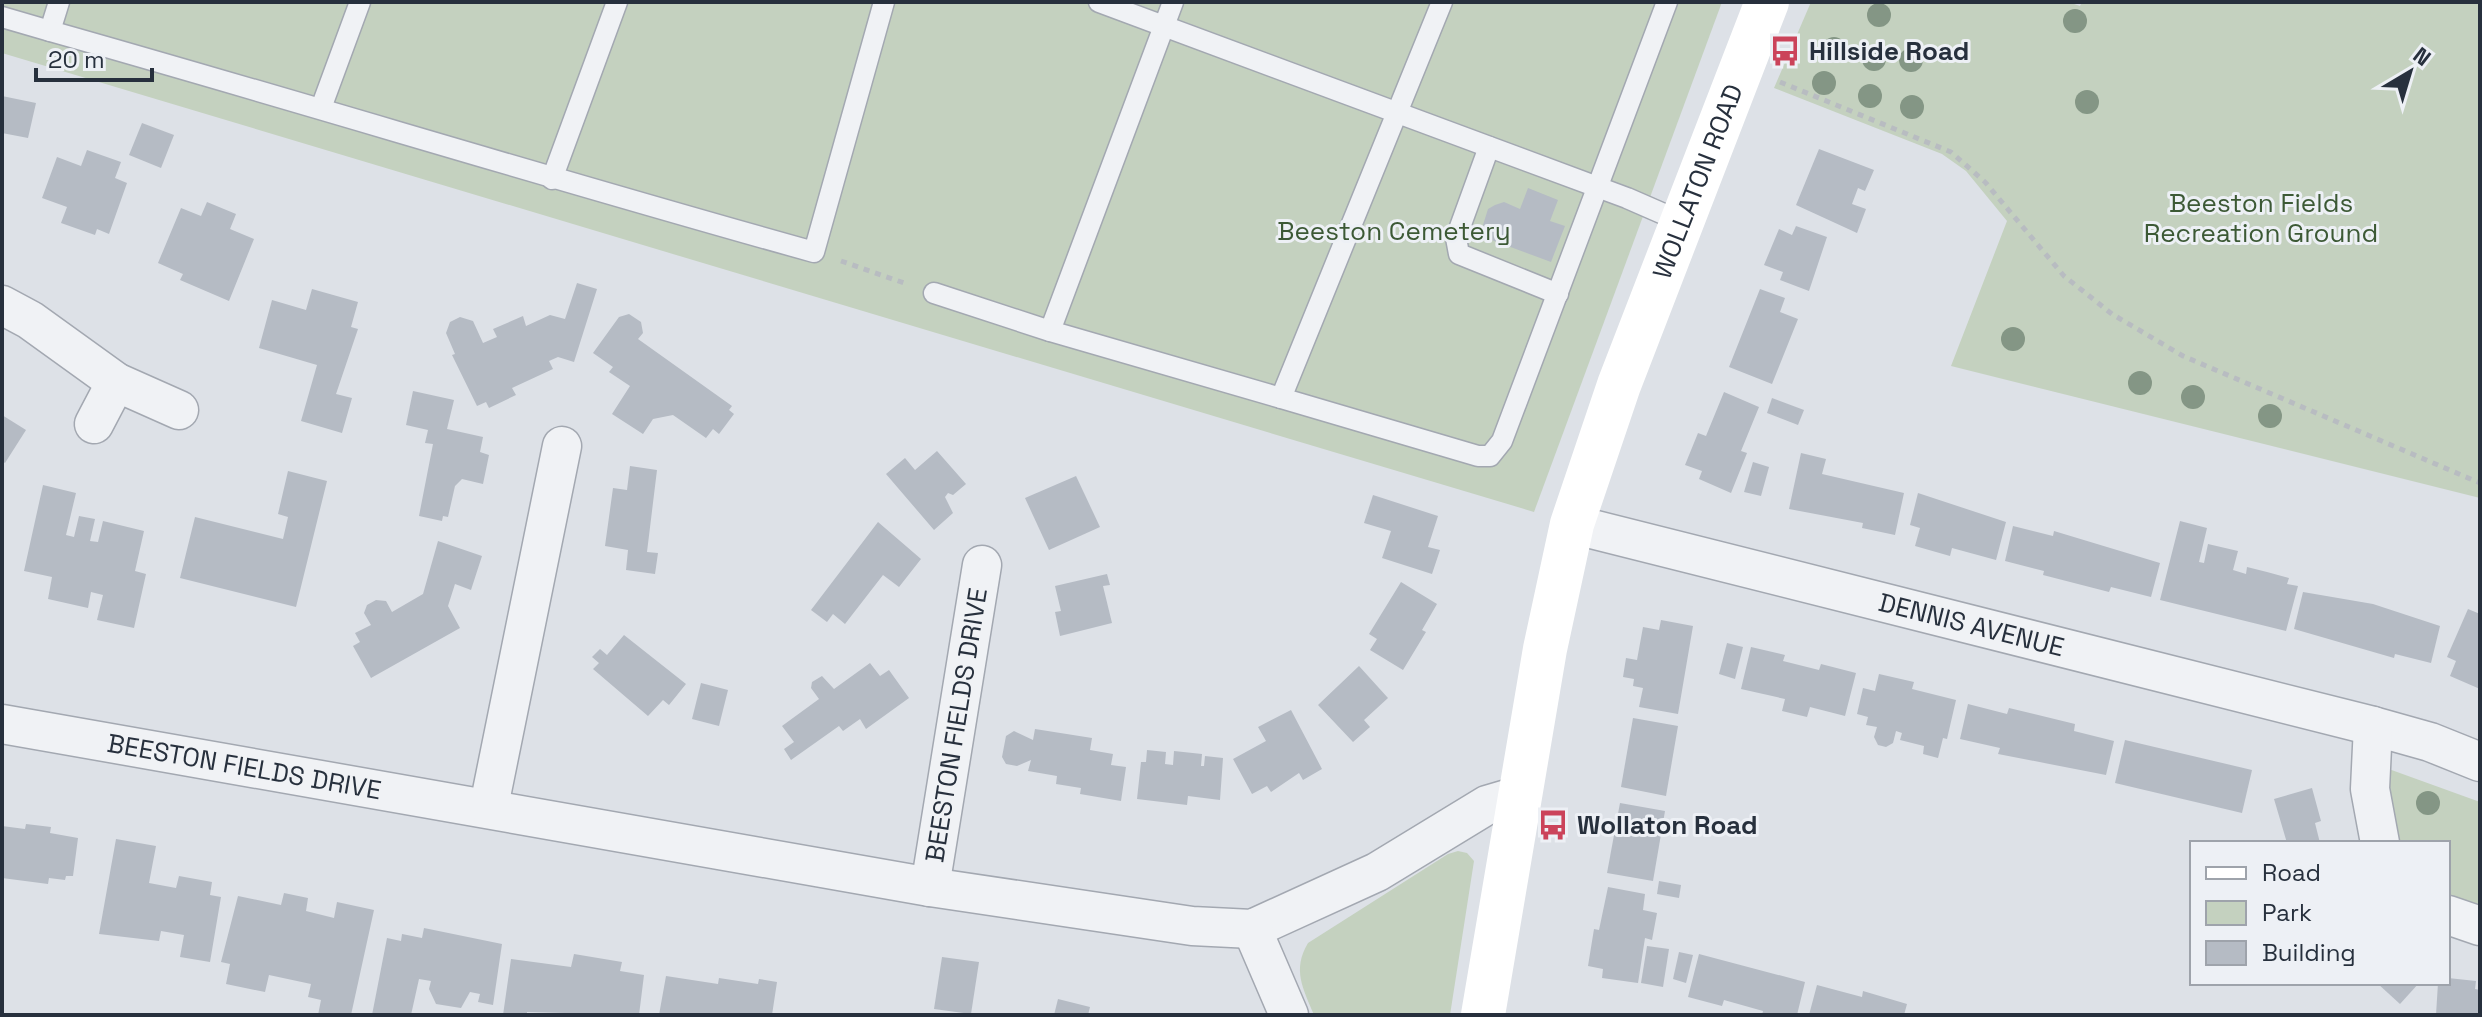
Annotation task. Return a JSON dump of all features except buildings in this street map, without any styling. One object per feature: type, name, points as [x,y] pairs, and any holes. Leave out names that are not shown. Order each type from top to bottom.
[{"type":"main road","name":"WOLLATON ROAD","points":[[1486,1014],[1545,649],[1572,524],[1619,385],[1767,2]]},
{"type":"street","points":[[2,305],[30,320],[116,382],[179,410]]},
{"type":"street","points":[[94,424],[116,382]]},
{"type":"street","points":[[489,806],[562,446]]},
{"type":"street","name":"DENNIS AVENUE","points":[[1572,524],[2373,726],[2430,742],[2480,762]]},
{"type":"street","name":"BEESTON FIELDS DRIVE","points":[[930,887],[982,565]]},
{"type":"street","name":"BEESTON FIELDS DRIVE","points":[[2,724],[489,806],[930,887],[1192,926],[1252,929],[1377,872],[1487,805],[1521,795]]},
{"type":"street","points":[[2373,726],[2370,789],[2380,841]]},
{"type":"street","points":[[2450,916],[2480,926]]},
{"type":"street","points":[[1252,929],[1289,1015]]},
{"type":"lane","points":[[50,31],[59,2]]},
{"type":"lane","points":[[321,108],[360,2]]},
{"type":"lane","points":[[552,179],[617,2]]},
{"type":"lane","points":[[2,17],[321,108],[552,179],[814,252],[884,2]]},
{"type":"lane","points":[[1099,2],[1597,187],[1682,222]]},
{"type":"lane","points":[[1050,331],[1173,2]]},
{"type":"lane","points":[[1281,398],[1442,2]]},
{"type":"lane","points":[[934,293],[1050,331],[1478,456],[1490,456],[1502,441],[1667,2]]},
{"type":"lane","points":[[1489,147],[1456,238],[1459,254],[1558,294]]},
{"type":"path","points":[[1742,67],[1951,152],[1985,182],[2064,276],[2112,314],[2183,356],[2480,483]]},
{"type":"path","points":[[814,252],[934,293]]},
{"type":"green space","name":"Beeston Cemetery","points":[[2,2],[1722,2],[1534,512],[2,53]]},
{"type":"green space","name":"Beeston Fields Recreation Ground","points":[[1811,2],[2068,2],[2080,6],[2082,2],[2480,2],[2480,498],[1951,366],[2007,221],[1966,171],[1942,154],[1774,88]]},
{"type":"green space","points":[[2386,768],[2480,802],[2480,918],[2450,906],[2450,841],[2391,841]]},
{"type":"green space","points":[[1458,851],[1467,853],[1474,861],[1450,1015],[1314,1015],[1300,971],[1308,943],[1448,854]]},
{"type":"place","name":"Hillside Road","points":[[1785,51]]},
{"type":"place","name":"Wollaton Road","points":[[1553,825]]}]
